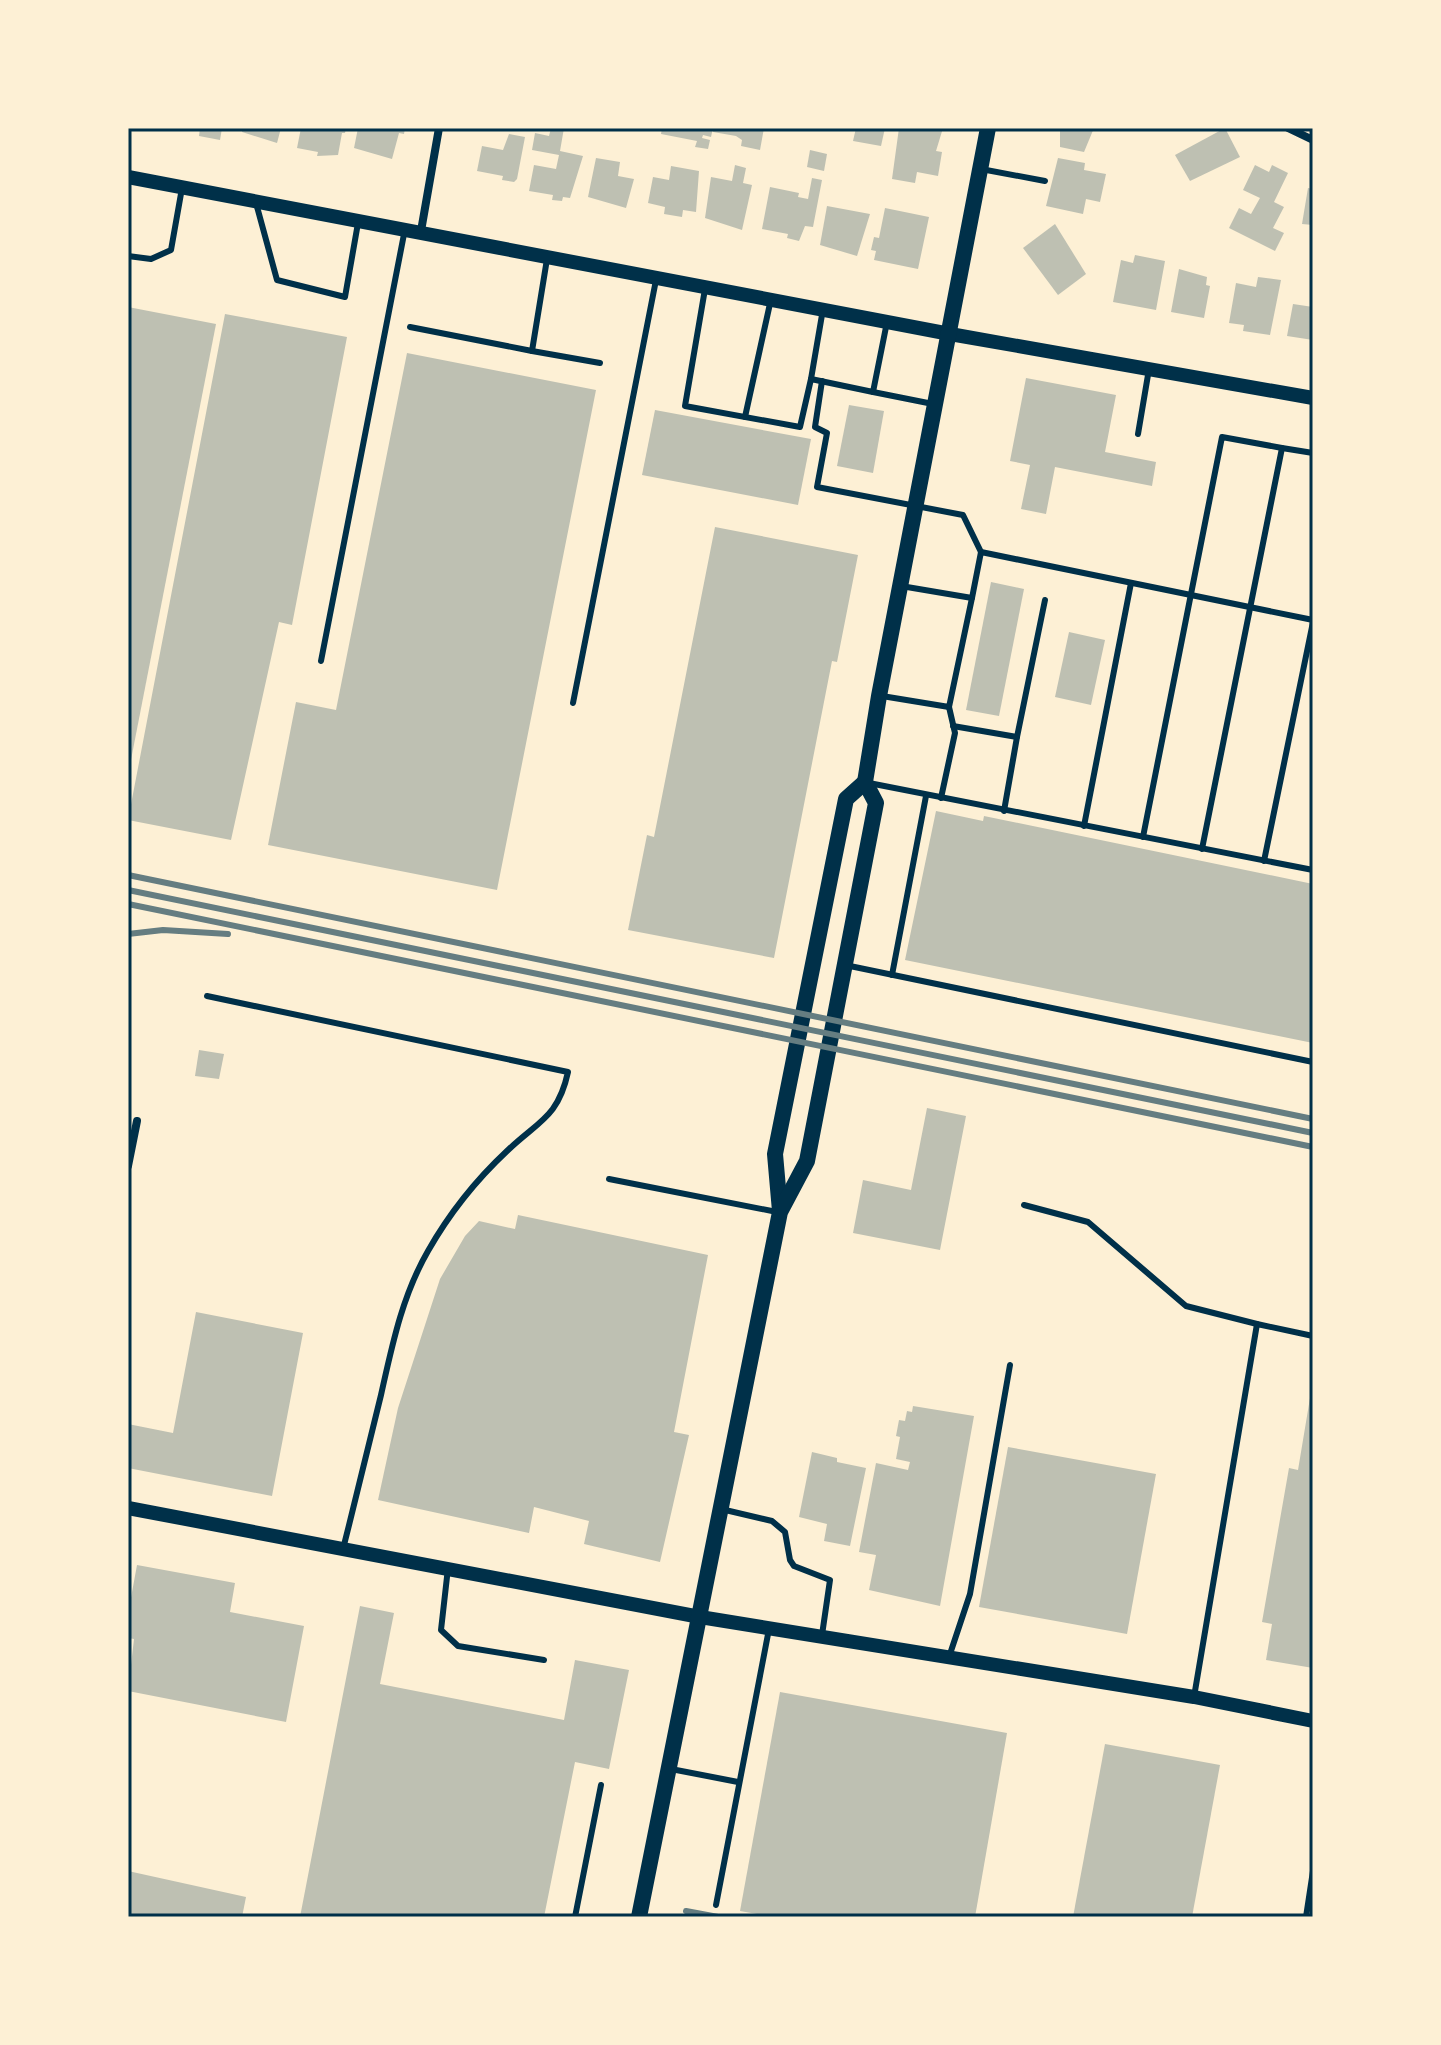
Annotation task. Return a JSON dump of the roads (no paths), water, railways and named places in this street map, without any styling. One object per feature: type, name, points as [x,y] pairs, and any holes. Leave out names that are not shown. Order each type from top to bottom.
[{"type":"main road","points":[[780,1212],[807,1161],[845,965],[876,803],[865,782],[879,696],[988,128]]},
{"type":"main road","points":[[639,1917],[780,1212],[775,1154],[846,799],[865,782]]},
{"type":"street","points":[[421,231],[439,128]]},
{"type":"street","points":[[1288,128],[1313,140]]},
{"type":"street","points":[[128,177],[950,334],[1313,398]]},
{"type":"street","points":[[128,1166],[137,1121]]},
{"type":"street","points":[[128,1508],[700,1617],[1194,1697],[1313,1721]]},
{"type":"lane","points":[[981,169],[1045,181]]},
{"type":"lane","points":[[128,256],[151,259],[171,250],[182,187]]},
{"type":"lane","points":[[256,200],[277,280],[345,297],[359,219]]},
{"type":"lane","points":[[321,661],[405,228]]},
{"type":"lane","points":[[532,351],[547,255]]},
{"type":"lane","points":[[573,703],[656,277]]},
{"type":"lane","points":[[706,286],[685,406],[800,427],[823,309]]},
{"type":"lane","points":[[745,417],[771,299]]},
{"type":"lane","points":[[873,392],[887,322]]},
{"type":"lane","points":[[410,327],[600,363]]},
{"type":"lane","points":[[1138,434],[1149,369]]},
{"type":"lane","points":[[811,379],[936,405]]},
{"type":"lane","points":[[822,381],[815,427],[827,433],[817,487],[963,515],[981,552],[949,707],[953,726],[941,798]]},
{"type":"lane","points":[[1143,837],[1222,437],[1313,453]]},
{"type":"lane","points":[[1202,849],[1282,448]]},
{"type":"lane","points":[[981,552],[1191,592],[1313,621],[1264,861]]},
{"type":"lane","points":[[1084,826],[1131,583]]},
{"type":"lane","points":[[901,586],[972,598]]},
{"type":"lane","points":[[1004,811],[1045,600]]},
{"type":"lane","points":[[879,696],[949,707]]},
{"type":"lane","points":[[953,726],[1017,737]]},
{"type":"lane","points":[[865,782],[1313,870]]},
{"type":"lane","points":[[892,975],[926,796]]},
{"type":"lane","points":[[845,965],[1313,1062]]},
{"type":"lane","points":[[207,996],[568,1072],[562,1098],[551,1115],[507,1151],[468,1193],[445,1223],[415,1275],[395,1334],[343,1549]]},
{"type":"lane","points":[[609,1179],[780,1212]]},
{"type":"lane","points":[[1024,1205],[1088,1222],[1186,1306],[1313,1336]]},
{"type":"lane","points":[[1194,1697],[1257,1324]]},
{"type":"lane","points":[[949,1657],[970,1594],[1010,1365]]},
{"type":"lane","points":[[721,1509],[772,1521],[785,1532],[794,1566],[830,1580],[822,1637]]},
{"type":"lane","points":[[448,1568],[441,1630],[458,1646],[544,1660]]},
{"type":"lane","points":[[716,1905],[769,1629]]},
{"type":"lane","points":[[669,1768],[738,1782]]},
{"type":"lane","points":[[575,1917],[601,1785]]},
{"type":"lane","points":[[1306,1917],[1313,1871]]},
{"type":"railway","points":[[128,875],[1313,1119]]},
{"type":"railway","points":[[128,890],[1313,1133]]},
{"type":"railway","points":[[128,904],[1313,1147]]},
{"type":"railway","points":[[128,934],[163,930],[228,934]]},
{"type":"railway","points":[[686,1911],[718,1917]]}]
